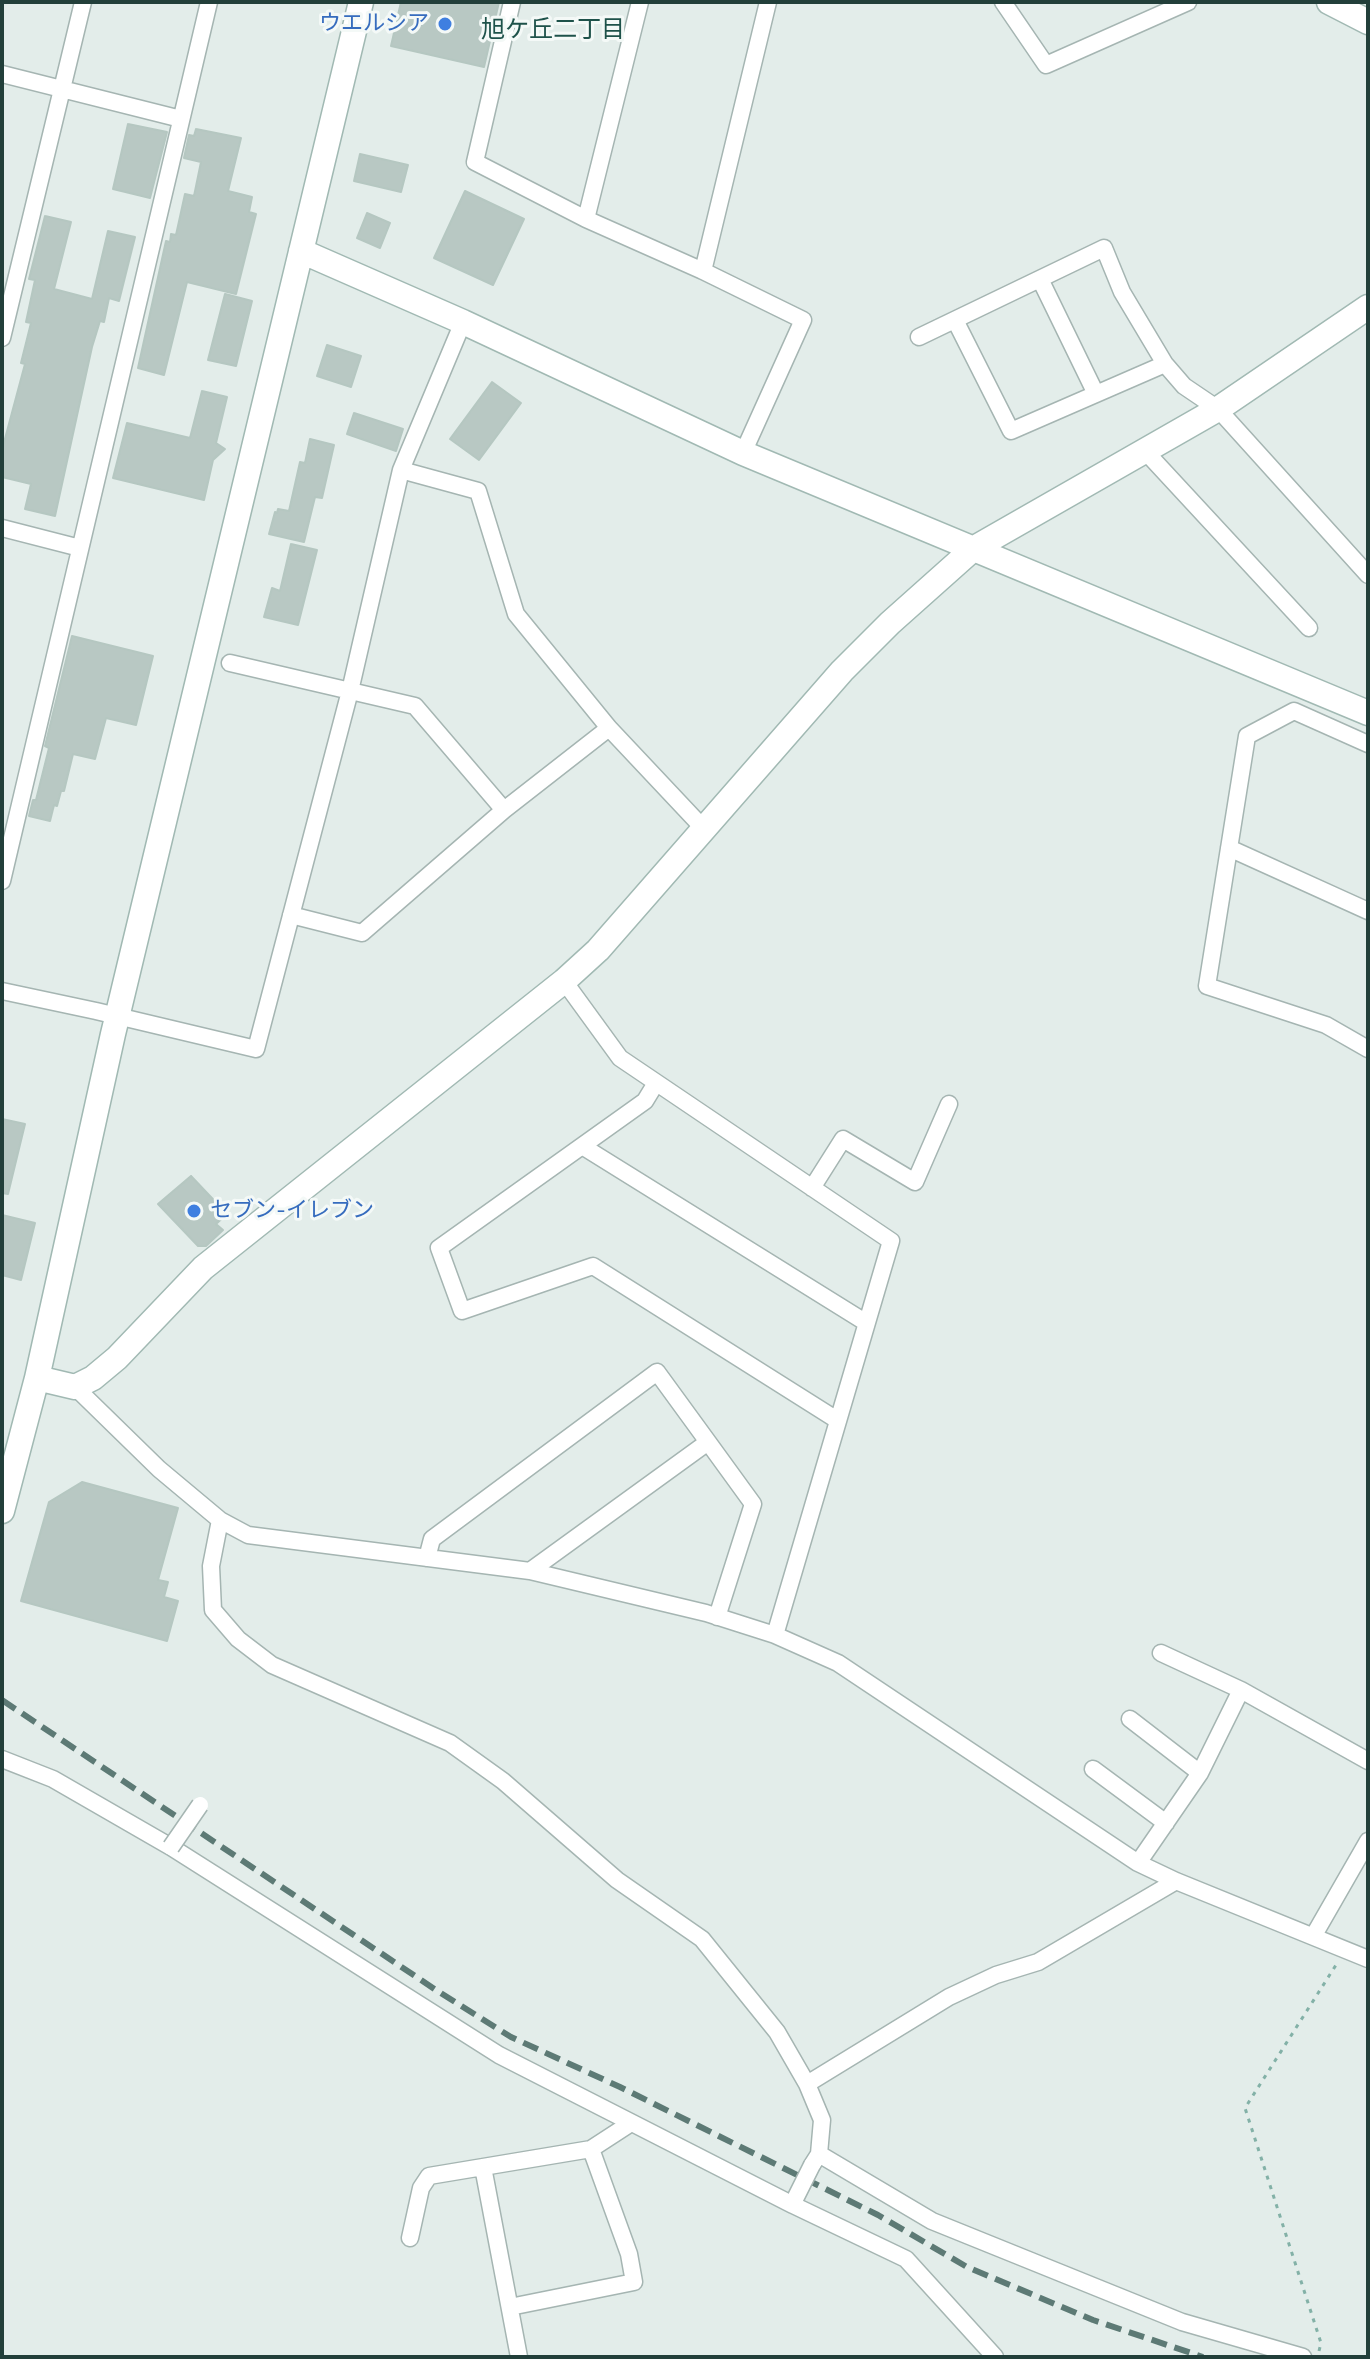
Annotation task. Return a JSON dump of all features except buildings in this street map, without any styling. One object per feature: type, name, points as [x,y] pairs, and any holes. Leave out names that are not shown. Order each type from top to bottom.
[{"type":"street","points":[[2,338],[83,2]]},
{"type":"street","points":[[2,881],[209,2]]},
{"type":"street","points":[[2,1511],[37,1378],[118,1016],[361,2]]},
{"type":"street","points":[[512,2],[475,162],[586,219],[803,320],[743,453]]},
{"type":"street","points":[[586,219],[640,2]]},
{"type":"street","points":[[703,271],[768,2]]},
{"type":"street","points":[[1003,2],[1046,65],[1188,2]]},
{"type":"street","points":[[1329,2],[1368,22]]},
{"type":"street","points":[[2,74],[181,119]]},
{"type":"street","points":[[919,337],[1104,248],[1122,292],[1165,364],[1184,386],[1218,409],[1368,575]]},
{"type":"street","points":[[301,251],[463,322],[743,453],[1368,713]]},
{"type":"street","points":[[1040,279],[1096,394]]},
{"type":"street","points":[[75,1387],[93,1378],[117,1358],[203,1268],[564,981],[598,950],[842,671],[890,623],[973,549],[1218,409],[1368,307]]},
{"type":"street","points":[[955,320],[1011,431],[1165,364]]},
{"type":"street","points":[[2,991],[256,1049],[350,691],[401,470],[463,322]]},
{"type":"street","points":[[1146,452],[1309,628]]},
{"type":"street","points":[[401,470],[478,491],[516,614],[609,728],[705,830]]},
{"type":"street","points":[[2,528],[80,548]]},
{"type":"street","points":[[230,663],[415,706],[504,810]]},
{"type":"street","points":[[1368,744],[1294,711],[1247,736],[1207,986],[1326,1025],[1368,1049]]},
{"type":"street","points":[[291,915],[362,933],[504,810],[609,728]]},
{"type":"street","points":[[1229,848],[1368,911]]},
{"type":"street","points":[[564,981],[620,1058],[891,1241],[775,1635]]},
{"type":"street","points":[[656,1083],[645,1101],[439,1248],[462,1311],[593,1266],[837,1420]]},
{"type":"street","points":[[812,1188],[843,1139],[915,1182],[949,1104]]},
{"type":"street","points":[[582,1146],[865,1322]]},
{"type":"street","points":[[427,1558],[432,1539],[657,1372],[753,1504],[717,1617]]},
{"type":"street","points":[[37,1378],[75,1387],[159,1469],[220,1520],[248,1535],[530,1571],[717,1617],[775,1635],[838,1663],[1138,1863],[1368,1959]]},
{"type":"street","points":[[530,1571],[708,1442]]},
{"type":"street","points":[[220,1520],[211,1566],[213,1610],[238,1639],[272,1665],[450,1743],[503,1781],[617,1880],[702,1939],[777,2032],[807,2084],[822,2120],[815,2159],[794,2201]]},
{"type":"street","points":[[1161,1653],[1241,1690],[1368,1761]]},
{"type":"street","points":[[1138,1863],[1200,1773],[1241,1690]]},
{"type":"street","points":[[1130,1719],[1200,1773]]},
{"type":"street","points":[[2,1759],[53,1779],[171,1847],[499,2055],[906,2259],[995,2357]]},
{"type":"street","points":[[1093,1769],[1166,1823]]},
{"type":"street","points":[[171,1847],[200,1805]]},
{"type":"street","points":[[1314,1935],[1368,1841]]},
{"type":"street","points":[[807,2084],[949,1997],[996,1975],[1038,1962],[1176,1881]]},
{"type":"street","points":[[410,2238],[421,2188],[429,2176],[591,2149],[631,2123]]},
{"type":"street","points":[[510,2307],[634,2282],[629,2254],[591,2149]]},
{"type":"street","points":[[815,2159],[932,2221],[1182,2322],[1303,2357]]},
{"type":"street","points":[[483,2167],[519,2357]]},
{"type":"path","points":[[1318,2357],[1321,2343],[1245,2108],[1346,1949]]},
{"type":"railway","points":[[2,1700],[511,2037],[620,2087],[878,2215],[967,2267],[1093,2320],[1203,2357]]},
{"type":"place","name":"ウエルシア","points":[[445,24]]},
{"type":"place","name":"セブン-イレブン","points":[[194,1211]]},
{"type":"district","name":"旭ケ丘二丁目","points":[[553,30]]}]
